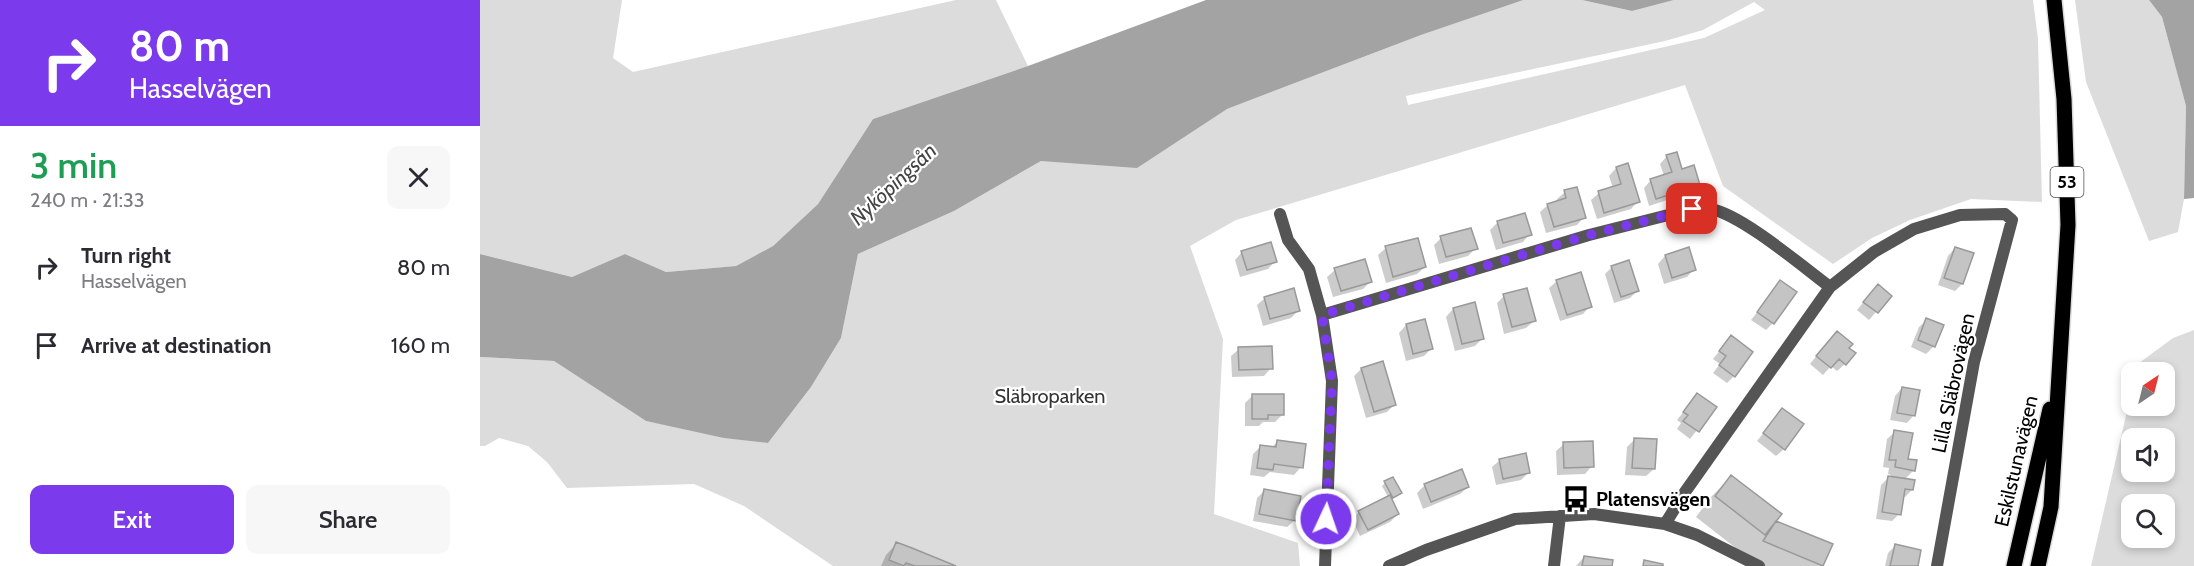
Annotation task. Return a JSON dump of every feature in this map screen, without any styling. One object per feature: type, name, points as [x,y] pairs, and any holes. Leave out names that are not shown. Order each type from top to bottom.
[{"type":"main road","name":"Eskilstunavägen","points":[[2038,566],[2051,507],[2068,225],[2064,99],[2054,0]]},
{"type":"main road","name":"Eskilstunavägen","points":[[2014,566],[2060,365]]},
{"type":"street","points":[[1322,315],[1589,235],[1692,209],[1710,208],[1753,230],[1830,286],[1665,524]]},
{"type":"street","points":[[1280,214],[1288,240],[1309,270],[1322,315],[1332,381],[1325,566]]},
{"type":"street","name":"Lilla Släbrovägen","points":[[1830,286],[1874,252],[1914,230],[1960,215],[2005,214],[2012,220],[1974,362],[1937,566]]},
{"type":"street","points":[[1389,566],[1426,550],[1515,519],[1594,514],[1665,524],[1759,566]]},
{"type":"street","points":[[1554,566],[1560,516]]},
{"type":"green space","points":[[480,0],[622,0],[613,58],[633,72],[956,0],[996,0],[1028,66],[873,119],[818,204],[773,246],[736,266],[666,272],[625,254],[572,277],[480,254]]},
{"type":"green space","name":"Släbroparken","points":[[1520,0],[1582,0],[1632,11],[1674,0],[2033,0],[2038,39],[2042,202],[1971,199],[1910,220],[1872,238],[1833,264],[1723,186],[1685,85],[1236,220],[1190,246],[1223,339],[1214,514],[1298,543],[1300,566],[833,566],[744,506],[694,484],[567,488],[547,462],[528,446],[499,438],[485,446],[480,446],[480,357],[554,361],[646,421],[768,443],[811,387],[841,338],[858,254],[954,211],[1041,161],[1227,109]],"holes":[[[1754,2],[1765,10],[1704,38],[1408,105],[1406,96],[1665,41],[1703,30]]]},
{"type":"green space","points":[[2075,0],[2149,0],[2162,17],[2186,106],[2184,199],[2178,232],[2149,241],[2086,82]]},
{"type":"green space","points":[[2194,330],[2194,566],[2091,566],[2121,437],[2121,482],[2175,482],[2175,428],[2123,428],[2126,416],[2175,416],[2175,362],[2140,362],[2173,338]]},
{"type":"water","name":"Nyköpingsån","points":[[1206,0],[1523,0],[1421,35],[1227,109],[1137,168],[1041,161],[954,211],[858,254],[841,338],[811,387],[768,443],[724,438],[646,421],[554,361],[480,357],[480,254],[572,277],[625,254],[666,272],[736,266],[773,246],[818,204],[873,119],[1028,66]]},
{"type":"water","points":[[1582,0],[1674,0],[1632,11]]},
{"type":"water","points":[[2149,0],[2194,0],[2194,198],[2184,199],[2186,106],[2162,17]]},
{"type":"building","points":[[1677,152],[1682,169],[1694,165],[1700,185],[1656,199],[1650,179],[1672,172],[1666,155]]},
{"type":"building","points":[[1628,163],[1640,202],[1604,213],[1598,191],[1621,184],[1616,167]]},
{"type":"building","points":[[1577,187],[1586,218],[1554,227],[1547,204],[1566,198],[1564,190]]},
{"type":"building","points":[[1525,213],[1532,235],[1503,243],[1497,221]]},
{"type":"building","points":[[1471,228],[1478,249],[1446,257],[1440,236]]},
{"type":"building","points":[[1418,238],[1426,267],[1393,277],[1385,246]]},
{"type":"building","points":[[1271,242],[1277,262],[1247,270],[1241,251]]},
{"type":"building","points":[[1689,247],[1696,270],[1672,278],[1665,255]]},
{"type":"building","points":[[1955,247],[1974,253],[1963,284],[1944,278]]},
{"type":"building","points":[[1365,259],[1372,282],[1341,291],[1334,268]]},
{"type":"building","points":[[1629,260],[1639,291],[1621,297],[1611,266]]},
{"type":"building","points":[[1581,272],[1592,307],[1567,315],[1556,280]]},
{"type":"building","points":[[1780,280],[1797,292],[1774,324],[1757,312]]},
{"type":"building","points":[[1878,284],[1892,296],[1878,313],[1863,302]]},
{"type":"building","points":[[1294,288],[1300,311],[1270,319],[1264,297]]},
{"type":"building","points":[[1527,288],[1536,321],[1512,327],[1503,294]]},
{"type":"building","points":[[1475,302],[1484,339],[1462,344],[1453,308]]},
{"type":"building","points":[[1926,318],[1944,325],[1935,347],[1918,340]]},
{"type":"building","points":[[1425,319],[1433,349],[1413,354],[1406,324]]},
{"type":"building","points":[[1837,331],[1853,344],[1849,348],[1856,353],[1846,365],[1839,359],[1831,368],[1816,356]]},
{"type":"building","points":[[1731,335],[1753,352],[1735,377],[1719,365],[1726,356],[1719,351]]},
{"type":"building","points":[[1272,346],[1273,369],[1239,370],[1238,347]]},
{"type":"building","points":[[1383,361],[1396,405],[1374,412],[1361,368]]},
{"type":"building","points":[[1902,387],[1920,390],[1915,416],[1897,413]]},
{"type":"building","points":[[1697,393],[1717,407],[1699,432],[1683,421],[1688,415],[1683,412]]},
{"type":"building","points":[[1252,394],[1284,394],[1284,415],[1268,415],[1268,419],[1252,419]]},
{"type":"building","points":[[1782,408],[1804,424],[1785,450],[1763,433]]},
{"type":"building","points":[[1894,430],[1913,433],[1908,459],[1917,460],[1915,471],[1895,467],[1896,460],[1889,460]]},
{"type":"building","points":[[1634,438],[1657,439],[1655,469],[1632,468]]},
{"type":"building","points":[[1277,440],[1306,444],[1303,468],[1274,464],[1273,470],[1257,468],[1260,445],[1276,447]]},
{"type":"building","points":[[1593,441],[1594,467],[1564,468],[1563,442]]},
{"type":"building","points":[[1526,453],[1530,473],[1503,479],[1499,459]]},
{"type":"building","points":[[1462,469],[1469,487],[1431,502],[1424,484]]},
{"type":"building","points":[[1731,475],[1782,514],[1765,535],[1715,496]]},
{"type":"building","points":[[1888,476],[1915,480],[1913,490],[1905,489],[1901,515],[1882,512]]},
{"type":"building","points":[[1393,477],[1402,493],[1393,498],[1384,481]]},
{"type":"building","points":[[1264,489],[1301,496],[1296,521],[1259,514]]},
{"type":"building","points":[[1390,495],[1399,514],[1368,530],[1358,511]]},
{"type":"building","points":[[1776,521],[1833,544],[1823,566],[1763,541]]},
{"type":"building","points":[[896,542],[956,566],[915,566],[906,563],[904,566],[889,560]]},
{"type":"building","points":[[1895,544],[1921,550],[1918,566],[1890,566]]},
{"type":"building","points":[[1584,556],[1613,560],[1612,566],[1582,566]]},
{"type":"building","points":[[1644,560],[1663,564],[1663,566],[1643,566]]},
{"type":"place","name":"Platensvägen","points":[[1576,499]]},
{"type":"route","points":[[1326,519],[1332,381],[1322,315],[1589,235],[1692,209]]}]
